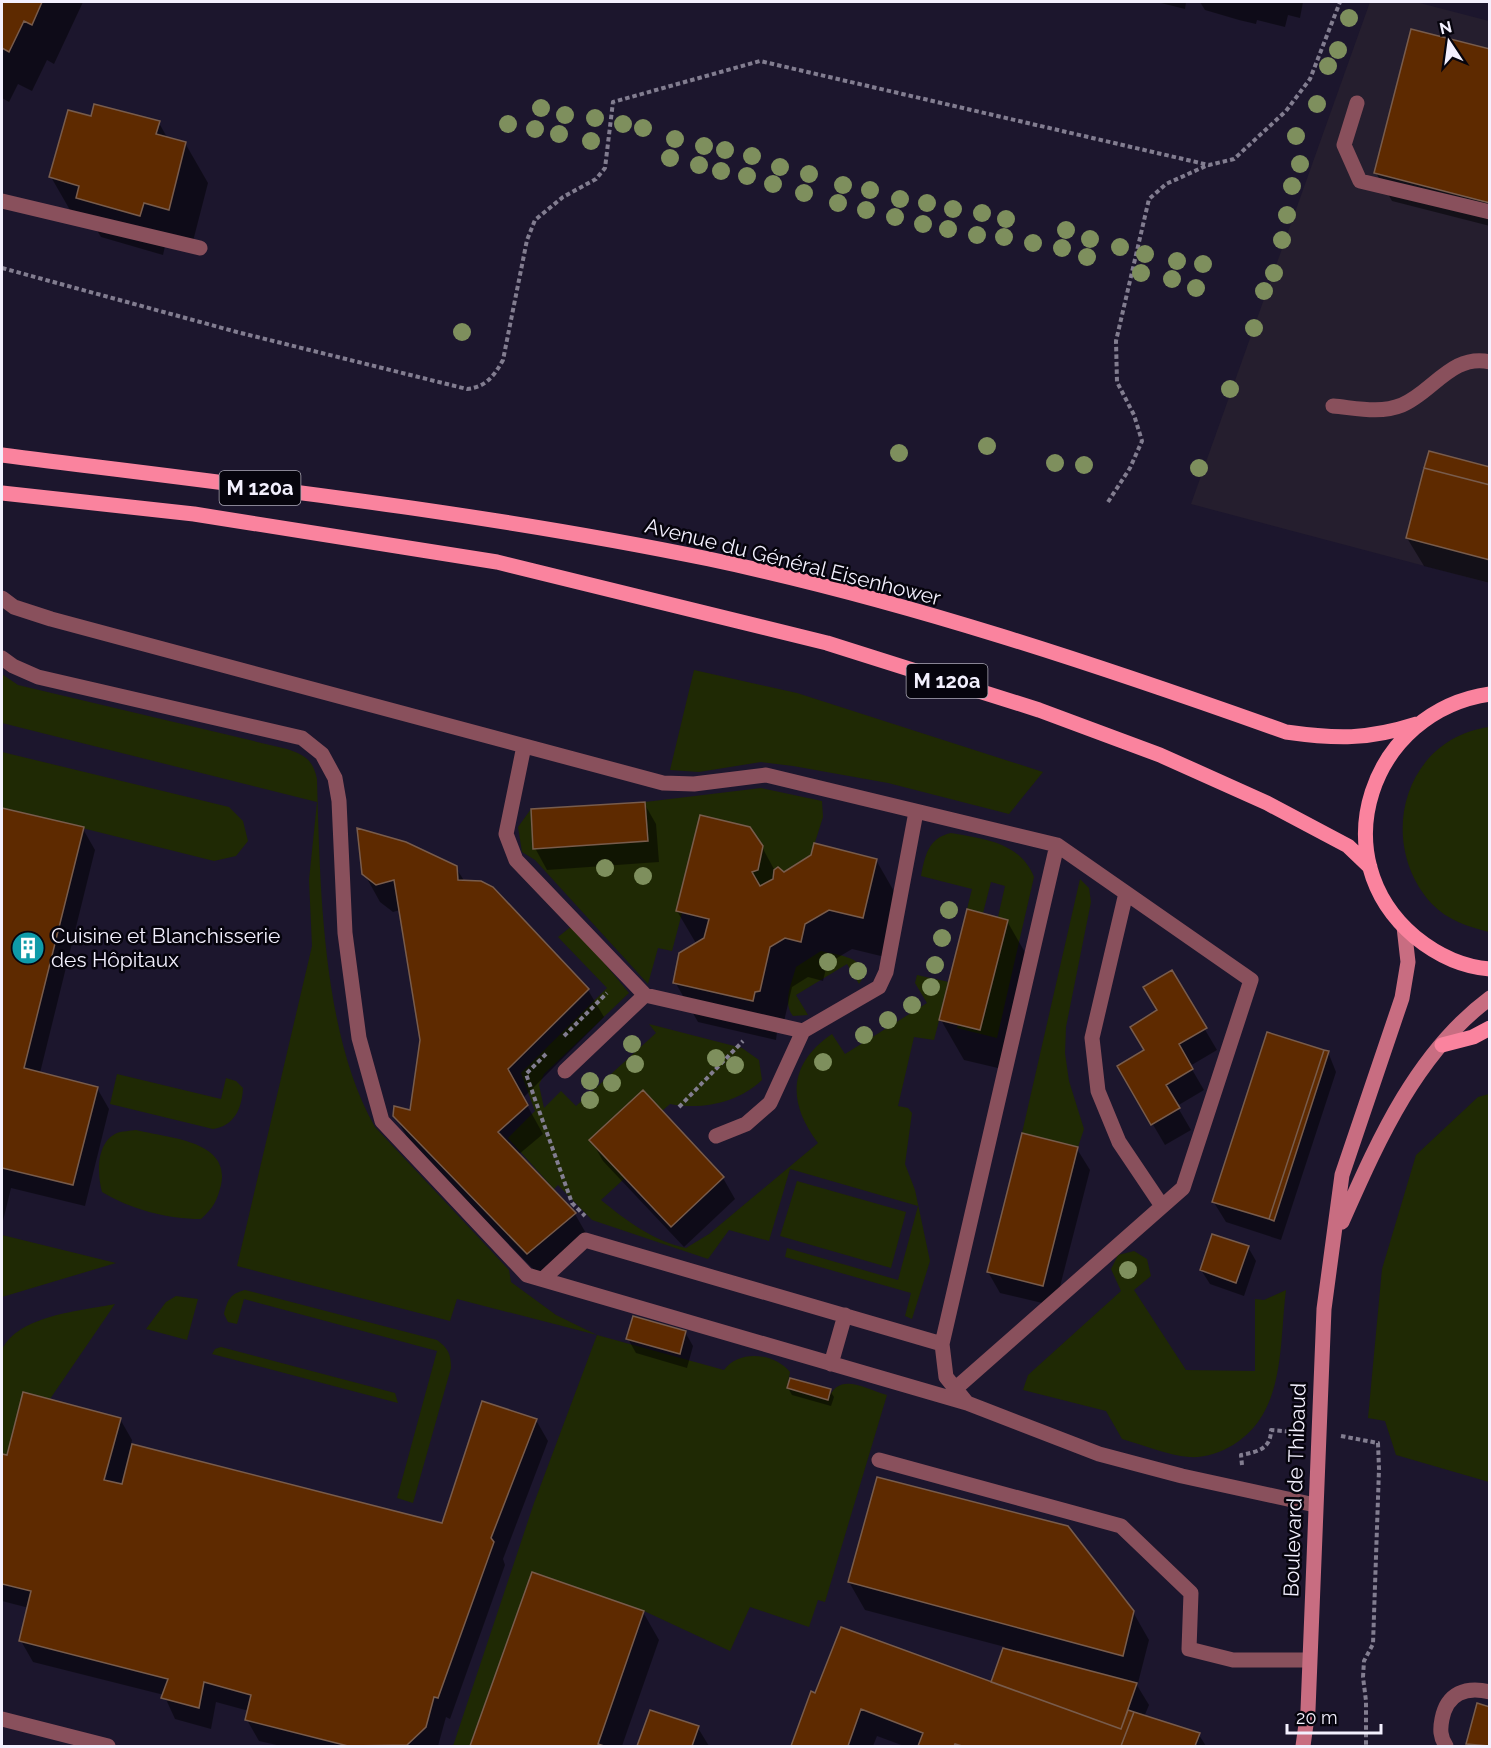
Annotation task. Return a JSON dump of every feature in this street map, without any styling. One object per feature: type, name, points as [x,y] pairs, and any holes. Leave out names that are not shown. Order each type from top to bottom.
[{"type":"main road","name":"Avenue du Général Eisenhower","points":[[2,455],[519,524],[711,560],[889,604],[1013,640],[1286,732],[1332,739],[1382,735],[1417,724]]},
{"type":"main road","name":"M 120a","points":[[2,496],[194,514],[497,562],[827,643],[1039,710],[1160,755],[1287,813],[1348,846],[1370,867]]},
{"type":"main road","points":[[1490,694],[1469,697],[1442,707],[1417,724],[1388,757],[1372,789],[1366,814],[1366,841],[1370,867],[1389,909],[1404,927],[1427,946],[1453,960],[1490,969]]},
{"type":"main road","points":[[1442,1045],[1473,1037],[1490,1028]]},
{"type":"street","points":[[1357,103],[1344,145],[1360,181],[1490,212]]},
{"type":"street","points":[[2,201],[200,248]]},
{"type":"street","points":[[1333,406],[1384,410],[1422,395],[1451,368],[1482,360],[1490,362]]},
{"type":"street","points":[[2,598],[14,608],[51,619],[663,783],[694,784],[766,775],[1057,845],[1251,980],[1183,1188],[955,1389]]},
{"type":"street","points":[[2,658],[13,666],[38,677],[302,738],[322,754],[335,778],[339,801],[345,933],[358,1038],[382,1121],[527,1275],[967,1403],[1099,1454],[1243,1490],[1315,1504]]},
{"type":"street","points":[[524,746],[507,834],[516,860],[645,995],[803,1031]]},
{"type":"street","points":[[716,1136],[746,1124],[770,1103],[803,1031],[879,987],[886,972],[916,812]]},
{"type":"street","points":[[967,1403],[946,1377],[942,1344],[1057,845]]},
{"type":"street","points":[[1126,893],[1092,1038],[1098,1091],[1119,1142],[1162,1206]]},
{"type":"street","name":"Boulevard de Thibaud","points":[[1304,1746],[1324,1309],[1342,1174],[1402,998],[1407,962],[1404,927]]},
{"type":"street","points":[[565,1071],[645,995]]},
{"type":"street","name":"Boulevard de Thibaud","points":[[1335,1236],[1379,1140],[1407,1090],[1442,1045],[1490,998]]},
{"type":"street","points":[[543,1280],[585,1240],[942,1344]]},
{"type":"street","points":[[831,1364],[845,1315]]},
{"type":"street","points":[[879,1460],[1121,1526],[1191,1593],[1189,1649],[1233,1660],[1309,1660]]},
{"type":"street","points":[[1446,1746],[1440,1732],[1444,1709],[1451,1697],[1463,1690],[1478,1689],[1490,1692]]},
{"type":"street","points":[[2,1719],[108,1746]]},
{"type":"path","points":[[1108,502],[1130,468],[1142,441],[1134,415],[1117,382],[1116,340],[1149,199],[1166,184],[1209,165],[1234,159],[1286,111],[1310,79],[1340,2]]},
{"type":"path","points":[[2,268],[237,332],[467,389],[480,387],[495,374],[503,360],[527,240],[535,220],[563,197],[596,179],[605,168],[612,102],[760,61],[1209,165]]},
{"type":"path","points":[[558,1042],[607,993]]},
{"type":"path","points":[[679,1107],[762,1021]]},
{"type":"path","points":[[550,1050],[526,1074],[572,1203],[592,1224],[604,1228],[599,1244]]},
{"type":"path","points":[[1243,1490],[1241,1455],[1256,1453],[1265,1447],[1271,1439],[1271,1430],[1361,1438],[1378,1443],[1373,1644],[1364,1661],[1363,1677],[1366,1701],[1366,1746]]},
{"type":"shaded area","points":[[1370,2],[1416,2],[1489,21],[1489,583],[1191,504]]},
{"type":"green space","points":[[694,670],[797,693],[1043,772],[1009,814],[888,783],[793,766],[761,762],[699,772],[670,770]]},
{"type":"green space","points":[[2,674],[18,685],[287,749],[307,759],[317,779],[323,911],[334,1004],[344,1049],[357,1090],[375,1127],[509,1270],[511,1282],[556,1315],[597,1335],[457,1299],[450,1321],[237,1266],[312,946],[309,880],[317,802],[2,723]]},
{"type":"green space","points":[[1490,727],[1489,932],[1451,919],[1432,904],[1415,879],[1405,852],[1403,824],[1407,797],[1418,772],[1436,751],[1460,736]]},
{"type":"green space","points":[[2,752],[229,807],[243,821],[248,841],[236,856],[214,861],[2,808]]},
{"type":"green space","points":[[761,788],[822,801],[823,817],[811,855],[784,872],[778,867],[774,870],[773,879],[760,886],[752,872],[758,870],[763,846],[750,828],[700,815],[676,911],[682,913],[672,951],[658,948],[648,984],[535,860],[522,852],[518,827],[531,809],[533,849],[647,841],[645,802]]},
{"type":"green space","points":[[951,833],[988,840],[1010,849],[1028,865],[1034,877],[997,1038],[957,1028],[958,1025],[980,1030],[1008,920],[998,917],[1005,886],[991,882],[983,913],[967,909],[972,889],[921,876],[926,855],[932,844],[943,835]]},
{"type":"green space","points":[[1080,879],[1089,888],[1091,902],[1066,1027],[1065,1053],[1069,1081],[1084,1129],[1078,1147],[1022,1133]]},
{"type":"green space","points":[[573,925],[629,993],[544,1074],[539,1085],[544,1108],[561,1091],[576,1106],[656,1033],[649,1024],[742,1048],[759,1060],[762,1080],[742,1094],[707,1105],[670,1104],[662,1111],[643,1090],[590,1140],[625,1178],[601,1200],[651,1235],[686,1248],[709,1234],[818,1143],[801,1113],[797,1098],[800,1071],[817,1046],[832,1034],[845,1054],[927,1003],[915,983],[917,975],[949,982],[934,1040],[914,1037],[898,1106],[908,1108],[912,1113],[905,1164],[915,1190],[930,1261],[912,1319],[905,1316],[911,1293],[785,1257],[787,1248],[898,1280],[918,1206],[790,1169],[769,1241],[729,1230],[708,1259],[592,1220],[558,1185],[554,1189],[508,1138],[535,1111],[521,1073],[607,988],[558,937]]},
{"type":"green space","points":[[821,951],[853,960],[863,967],[866,973],[859,984],[847,964],[796,995],[808,1015],[793,1016],[788,999],[796,967]]},
{"type":"green space","points":[[117,1074],[221,1099],[226,1078],[236,1081],[243,1088],[241,1103],[231,1120],[213,1129],[110,1104]]},
{"type":"green space","points":[[1490,1094],[1489,1482],[1396,1455],[1385,1421],[1368,1418],[1382,1269],[1416,1155],[1478,1097]]},
{"type":"green space","points":[[136,1130],[194,1144],[207,1150],[216,1159],[221,1170],[221,1185],[214,1204],[201,1219],[149,1212],[102,1192],[99,1168],[105,1143],[117,1133]]},
{"type":"green space","points":[[797,1181],[906,1212],[891,1268],[780,1236]]},
{"type":"green space","points":[[2,1235],[116,1263],[2,1297]]},
{"type":"green space","points":[[1134,1251],[1147,1259],[1151,1276],[1134,1290],[1186,1370],[1255,1371],[1255,1299],[1264,1300],[1286,1290],[1280,1355],[1271,1396],[1263,1415],[1250,1431],[1223,1450],[1195,1457],[1155,1450],[1122,1439],[1106,1411],[1023,1390],[1028,1375],[1121,1291],[1111,1269],[1118,1255]]},
{"type":"green space","points":[[245,1290],[437,1340],[444,1346],[449,1355],[451,1368],[413,1503],[397,1498],[437,1351],[244,1299],[237,1324],[228,1322],[224,1314],[228,1301],[236,1293]]},
{"type":"green space","points":[[176,1296],[198,1299],[187,1340],[146,1329],[166,1302]]},
{"type":"green space","points":[[115,1304],[50,1399],[23,1392],[7,1455],[2,1454],[2,1350],[10,1338],[22,1329],[52,1316]]},
{"type":"green space","points":[[597,1335],[724,1370],[730,1363],[747,1356],[766,1357],[790,1372],[787,1388],[828,1400],[832,1391],[845,1384],[861,1386],[887,1395],[825,1602],[818,1600],[809,1627],[750,1607],[730,1651],[644,1611],[532,1572],[470,1746],[453,1746],[534,1503]]},
{"type":"green space","points":[[221,1347],[395,1393],[398,1403],[212,1354],[215,1349]]},
{"type":"building","points":[[2,2],[42,2],[32,25],[24,21],[9,52],[2,48]]},
{"type":"building","points":[[1411,29],[1490,49],[1490,203],[1374,173]]},
{"type":"building","points":[[94,104],[160,121],[156,134],[186,142],[169,210],[144,203],[140,216],[76,198],[79,186],[49,177],[68,110],[91,116]]},
{"type":"building","points":[[1429,451],[1490,467],[1490,485],[1424,468]]},
{"type":"building","points":[[1424,468],[1490,485],[1490,560],[1406,538]]},
{"type":"building","points":[[645,802],[648,841],[533,849],[531,809]]},
{"type":"building","name":"Cuisine et Blanchisserie des Hôpitaux","points":[[2,808],[84,827],[24,1068],[98,1087],[73,1185],[2,1168]]},
{"type":"building","points":[[700,815],[750,827],[763,846],[758,870],[752,872],[760,886],[773,879],[774,870],[778,867],[784,872],[811,855],[814,843],[877,859],[863,918],[829,910],[805,924],[801,942],[785,938],[770,947],[760,991],[755,992],[753,1001],[673,983],[679,953],[704,938],[709,919],[676,911]]},
{"type":"building","points":[[357,828],[406,842],[457,866],[458,880],[481,881],[493,887],[589,989],[508,1069],[528,1105],[498,1132],[576,1213],[527,1254],[393,1116],[394,1106],[410,1110],[420,1040],[394,880],[376,885],[362,874]]},
{"type":"building","points":[[967,909],[1008,920],[980,1030],[939,1020]]},
{"type":"building","points":[[1172,970],[1207,1028],[1179,1044],[1193,1069],[1166,1085],[1180,1108],[1151,1125],[1117,1066],[1144,1050],[1130,1027],[1157,1010],[1143,987]]},
{"type":"building","points":[[1267,1032],[1324,1050],[1269,1219],[1212,1202]]},
{"type":"building","points":[[1324,1050],[1329,1051],[1274,1221],[1269,1219]]},
{"type":"building","points":[[643,1090],[724,1177],[671,1227],[589,1140]]},
{"type":"building","points":[[1022,1133],[1078,1147],[1043,1286],[987,1272]]},
{"type":"building","points":[[1212,1234],[1249,1246],[1236,1283],[1200,1270]]},
{"type":"building","points":[[633,1316],[686,1331],[680,1354],[626,1339]]},
{"type":"building","points":[[790,1378],[831,1389],[828,1400],[787,1388]]},
{"type":"building","points":[[23,1392],[121,1418],[104,1480],[122,1484],[132,1444],[442,1523],[482,1401],[537,1419],[491,1538],[494,1542],[438,1698],[434,1697],[426,1727],[407,1745],[348,1746],[245,1720],[251,1695],[204,1682],[199,1708],[161,1698],[168,1679],[19,1641],[31,1591],[2,1584],[2,1454],[7,1455]]},
{"type":"building","points":[[877,1477],[1068,1526],[1134,1611],[1123,1656],[848,1582]]},
{"type":"building","points":[[532,1572],[644,1611],[598,1744],[604,1746],[470,1746]]},
{"type":"building","points":[[841,1627],[1121,1729],[1128,1710],[1134,1712],[1121,1746],[962,1746],[955,1744],[954,1746],[918,1746],[923,1733],[861,1709],[848,1746],[791,1746],[811,1691],[815,1693]]},
{"type":"building","points":[[1003,1648],[1137,1683],[1121,1729],[991,1682]]},
{"type":"building","points":[[1477,1703],[1490,1707],[1490,1746],[1466,1744]]},
{"type":"building","points":[[650,1710],[699,1726],[692,1746],[637,1746]]},
{"type":"building","points":[[1134,1712],[1200,1733],[1195,1746],[1121,1746]]},
{"type":"place","name":"Cuisine et Blanchisserie des Hôpitaux","points":[[28,948]]}]
